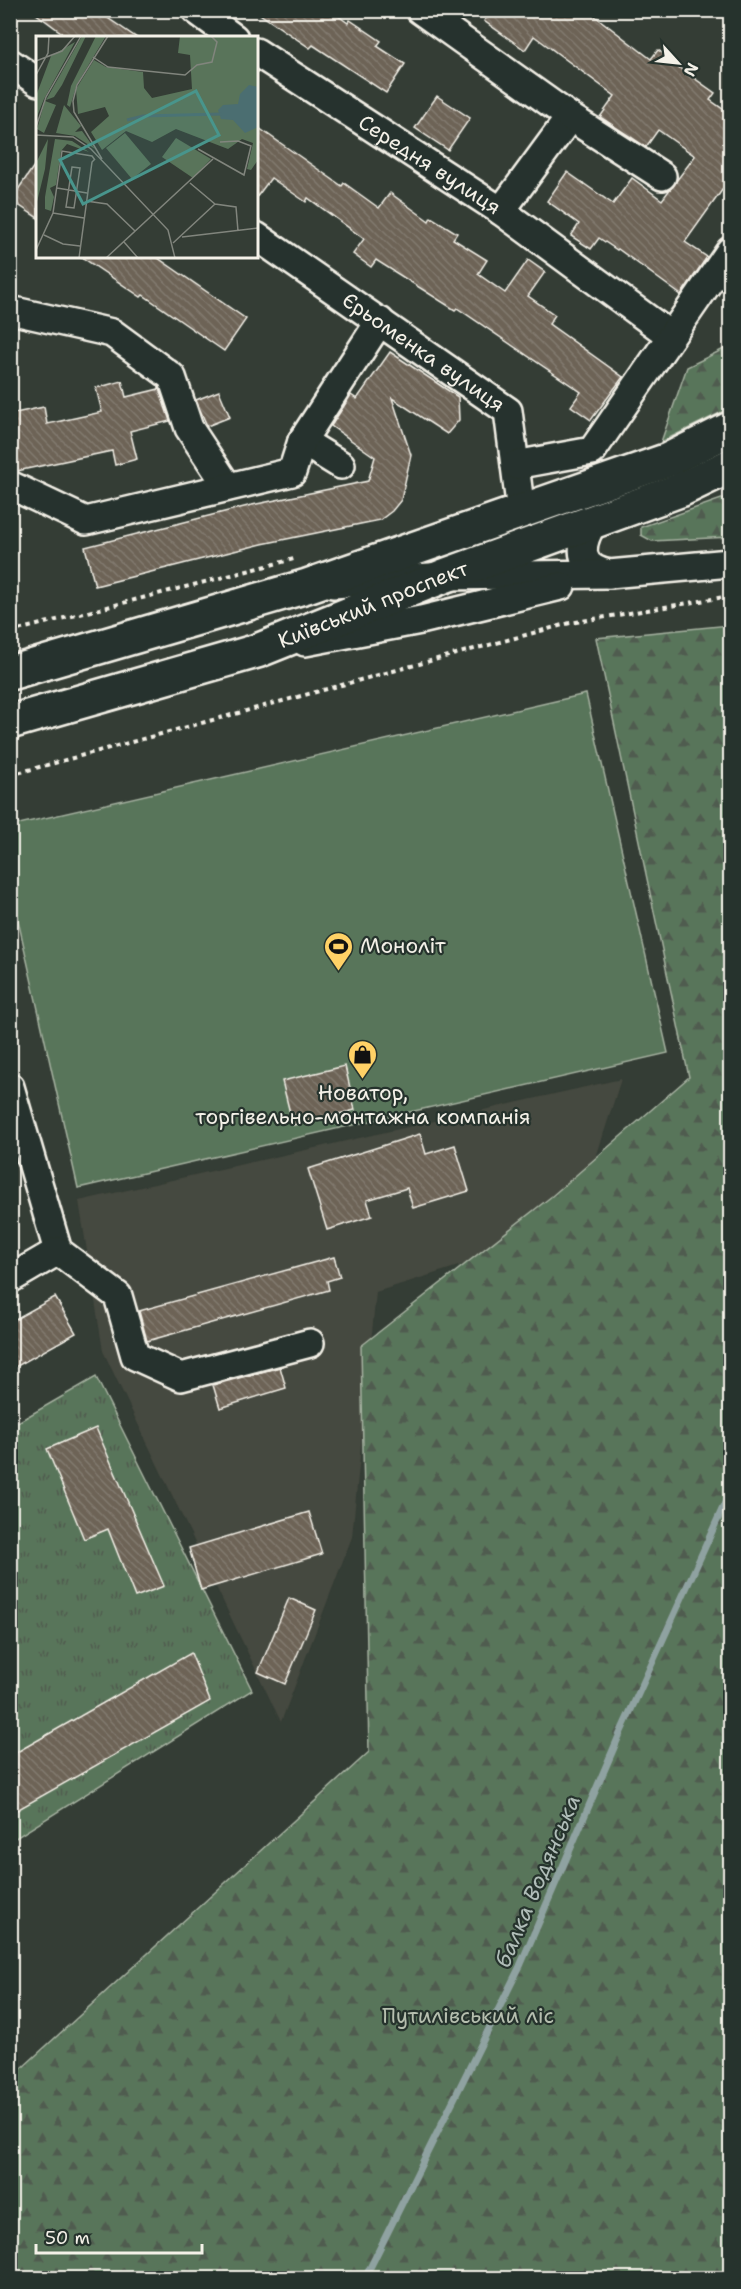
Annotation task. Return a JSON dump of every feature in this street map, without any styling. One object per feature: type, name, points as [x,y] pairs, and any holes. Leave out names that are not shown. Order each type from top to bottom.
[{"type":"main road","name":"Київський проспект","points":[[10,673],[243,606],[304,572],[423,544],[520,512],[668,460],[730,429]]},
{"type":"main road","name":"Київський проспект","points":[[10,722],[257,651],[444,576],[680,490],[730,466]]},
{"type":"main road","points":[[243,606],[257,651]]},
{"type":"street","points":[[420,10],[570,117],[662,176]]},
{"type":"street","name":"Середня вулиця","points":[[258,53],[501,212],[570,117]]},
{"type":"street","points":[[501,212],[671,336]]},
{"type":"street","name":"Єрьоменка вулиця","points":[[258,237],[508,411],[520,512]]},
{"type":"street","points":[[515,465],[592,451],[730,251]]},
{"type":"street","points":[[10,310],[112,333],[172,377],[189,428],[228,487]]},
{"type":"street","points":[[10,485],[86,521],[292,472],[302,441],[380,321]]},
{"type":"street","points":[[302,441],[341,465]]},
{"type":"street","points":[[594,521],[584,538],[584,555],[587,563],[593,568],[609,574]]},
{"type":"street","points":[[304,572],[444,576],[609,574],[730,563]]},
{"type":"street","points":[[257,651],[421,620],[609,574]]},
{"type":"street","points":[[10,1087],[58,1251],[118,1296],[135,1356],[181,1377],[310,1342]]},
{"type":"street","points":[[10,1279],[58,1251]]},
{"type":"path","points":[[10,632],[304,572]]},
{"type":"path","points":[[10,775],[570,623],[730,596]]},
{"type":"shaded area","points":[[621,1079],[573,1230],[376,1292],[352,1537],[281,1722],[103,1351],[79,1201]]},
{"type":"green space","points":[[730,346],[730,408],[661,442],[687,367]]},
{"type":"green space","points":[[730,496],[730,537],[652,541],[641,535],[641,527]]},
{"type":"green space","name":"Путилівський ліс","points":[[730,625],[730,2278],[11,2278],[11,2078],[369,1752],[361,1346],[552,1196],[689,1077],[596,638]]},
{"type":"green space","name":"Моноліт","points":[[586,694],[668,1053],[78,1188],[11,889],[10,826]]},
{"type":"green space","points":[[96,1377],[252,1690],[11,1841],[11,1426]]},
{"type":"building","points":[[31,10],[96,10],[134,36],[66,36]]},
{"type":"building","points":[[254,10],[330,10],[348,23],[350,20],[381,41],[377,46],[405,64],[386,93],[313,45],[310,48]]},
{"type":"building","points":[[492,10],[587,10],[651,59],[658,50],[678,64],[677,66],[715,93],[710,100],[730,114],[730,179],[685,242],[707,257],[681,295],[618,249],[599,238],[591,249],[571,236],[579,224],[547,201],[567,172],[613,204],[632,178],[662,200],[695,156],[658,130],[646,147],[600,117],[615,96],[534,36],[525,50],[484,21]]},
{"type":"building","points":[[437,96],[470,118],[448,150],[415,128]]},
{"type":"building","points":[[258,127],[342,186],[344,183],[379,208],[390,193],[429,221],[431,217],[457,233],[453,239],[487,260],[478,274],[505,293],[528,260],[545,272],[528,296],[555,315],[549,324],[623,377],[591,420],[571,406],[581,392],[457,308],[455,310],[376,260],[371,267],[353,254],[364,239],[308,198],[306,202],[271,178],[258,195]]},
{"type":"building","points":[[36,163],[36,217],[11,200]]},
{"type":"building","points":[[83,258],[158,258],[246,319],[224,351],[143,295],[141,297]]},
{"type":"building","points":[[390,352],[458,397],[459,420],[447,434],[392,398],[411,455],[401,500],[392,511],[380,520],[262,544],[95,586],[85,547],[252,505],[368,481],[375,457],[331,426],[351,395],[357,399]]},
{"type":"building","points":[[122,381],[126,397],[159,389],[170,421],[130,431],[137,459],[115,465],[112,451],[17,471],[10,470],[10,414],[44,407],[47,424],[102,412],[96,388]]},
{"type":"building","points":[[219,391],[230,417],[207,426],[196,400]]},
{"type":"building","points":[[345,1066],[355,1110],[293,1125],[282,1081]]},
{"type":"building","points":[[420,1134],[426,1154],[455,1145],[469,1191],[413,1208],[407,1188],[367,1200],[372,1216],[327,1230],[308,1169]]},
{"type":"building","points":[[334,1257],[340,1277],[327,1281],[329,1290],[147,1341],[139,1311]]},
{"type":"building","points":[[55,1297],[76,1333],[10,1370],[10,1322]]},
{"type":"building","points":[[280,1367],[286,1388],[220,1408],[213,1385]]},
{"type":"building","points":[[96,1428],[164,1586],[135,1597],[108,1529],[84,1539],[47,1449]]},
{"type":"building","points":[[309,1512],[322,1554],[201,1590],[189,1548]]},
{"type":"building","points":[[289,1598],[316,1610],[285,1684],[258,1672]]},
{"type":"building","points":[[191,1653],[210,1701],[10,1814],[10,1756]]},
{"type":"waterway","name":"балка Водянська","points":[[365,2278],[520,1966],[619,1736],[730,1492]]},
{"type":"place","name":"Моноліт","points":[[339,972]]},
{"type":"place","name":"Новатор, торгівельно-монтажна компанія","points":[[363,1080]]}]
